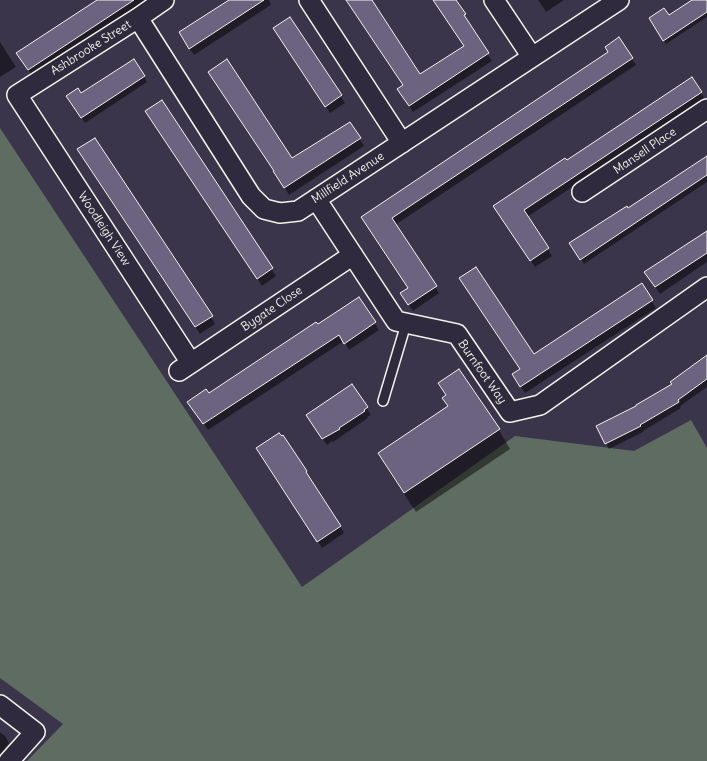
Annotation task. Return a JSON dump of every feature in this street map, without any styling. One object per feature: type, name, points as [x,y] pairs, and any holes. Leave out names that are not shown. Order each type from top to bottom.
[{"type":"street","name":"Ashbrooke Street","points":[[17,95],[164,0]]},
{"type":"street","points":[[309,0],[402,143]]},
{"type":"street","points":[[494,0],[532,57]]},
{"type":"street","name":"Millfield Avenue","points":[[138,18],[251,196],[264,209],[280,213],[298,211],[619,0]]},
{"type":"street","name":"Woodleigh View","points":[[17,95],[185,367]]},
{"type":"street","name":"Mansell Place","points":[[582,192],[707,109]]},
{"type":"street","name":"Burnfoot Way","points":[[316,199],[396,321],[457,334],[510,412],[540,405],[707,288]]},
{"type":"street","name":"Bygate Close","points":[[185,367],[353,256]]},
{"type":"street","points":[[0,705],[35,732],[10,761]]},
{"type":"lane","points":[[383,401],[406,324]]},
{"type":"green space","points":[[0,128],[302,587],[515,436],[634,451],[691,420],[707,448],[707,761],[27,761],[63,724],[0,678]]},
{"type":"building","points":[[97,0],[134,0],[28,70],[16,53]]},
{"type":"building","points":[[229,0],[264,0],[189,49],[179,32]]},
{"type":"building","points":[[346,0],[372,0],[420,74],[464,46],[433,0],[456,0],[489,53],[409,106],[397,89],[403,85]]},
{"type":"building","points":[[692,0],[707,0],[707,12],[663,41],[649,18],[664,8],[669,15]]},
{"type":"building","points":[[290,17],[342,95],[325,107],[273,28]]},
{"type":"building","points":[[619,37],[633,58],[392,218],[437,286],[408,305],[400,293],[408,288],[361,217],[608,52],[605,47]]},
{"type":"building","points":[[134,59],[145,76],[81,118],[66,96],[78,88],[81,93]]},
{"type":"building","points":[[227,59],[292,158],[350,122],[361,138],[284,188],[208,72]]},
{"type":"building","points":[[692,77],[702,92],[524,210],[549,248],[530,261],[493,206],[565,158],[567,160]]},
{"type":"building","points":[[162,100],[273,268],[257,279],[145,111]]},
{"type":"building","points":[[95,138],[213,316],[195,327],[77,149]]},
{"type":"building","points":[[707,156],[707,175],[580,260],[569,243],[627,206],[628,208]]},
{"type":"building","points":[[707,231],[707,253],[655,287],[644,272]]},
{"type":"building","points":[[476,267],[534,354],[642,283],[653,300],[520,387],[512,374],[520,369],[459,278]]},
{"type":"building","points":[[359,297],[376,322],[344,344],[339,335],[203,424],[187,402],[206,389],[209,393],[316,322],[318,324]]},
{"type":"building","points":[[707,355],[707,379],[678,400],[679,402],[641,426],[605,444],[596,426],[636,406],[672,384],[670,382]]},
{"type":"building","points":[[459,369],[500,429],[404,493],[378,453],[448,406],[442,398],[446,395],[438,383]]},
{"type":"building","points":[[352,384],[368,407],[340,429],[322,439],[306,415]]},
{"type":"building","points":[[279,433],[283,435],[307,471],[341,526],[317,542],[256,448]]}]
